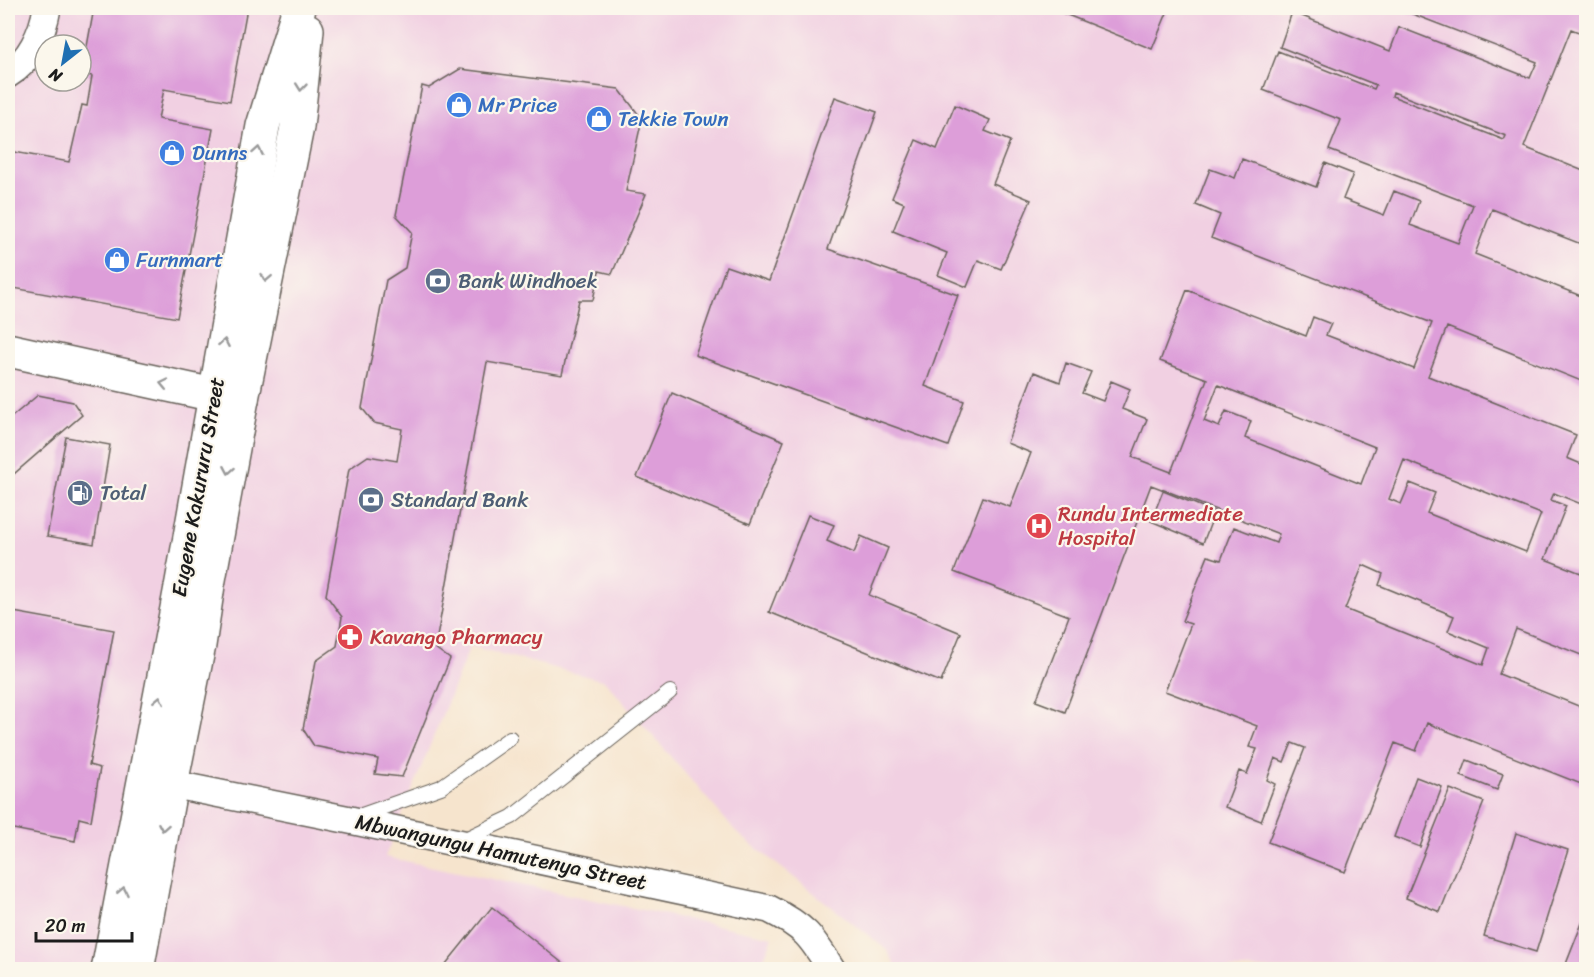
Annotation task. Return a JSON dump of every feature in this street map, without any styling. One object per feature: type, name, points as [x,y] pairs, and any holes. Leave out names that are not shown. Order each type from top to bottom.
[{"type":"main road","name":"Eugene Kakururu Street","points":[[228,397],[262,126],[300,8]]},
{"type":"main road","name":"Eugene Kakururu Street","points":[[137,969],[182,582],[297,127],[308,8]]},
{"type":"main road","points":[[8,350],[228,397]]},
{"type":"main road","name":"Eugene Kakururu Street","points":[[108,969],[158,781]]},
{"type":"street","points":[[8,74],[17,69],[33,49],[45,22],[48,8]]},
{"type":"street","name":"Mbwangungu Hamutenya Street","points":[[158,781],[769,909],[801,927],[813,940],[832,969]]},
{"type":"lane","points":[[457,843],[512,817],[670,692]]},
{"type":"lane","points":[[350,820],[441,787],[510,738]]},
{"type":"shaded area","name":"Rundu Intermediate Hospital","points":[[8,8],[1586,8],[1586,969],[898,969],[887,950],[737,833],[605,681],[470,646],[385,857],[773,937],[759,969],[8,969]]},
{"type":"building","points":[[8,8],[15,8],[9,42],[8,42]]},
{"type":"building","points":[[94,8],[247,8],[230,101],[164,89],[158,119],[213,129],[177,318],[8,287],[8,151],[69,162],[82,105],[87,106],[89,93],[93,93],[93,33],[89,33]]},
{"type":"building","points":[[1050,8],[1169,8],[1152,49]]},
{"type":"building","points":[[1397,8],[1586,8],[1586,35],[1571,29],[1524,147],[1586,172],[1586,246],[1492,209],[1475,254],[1586,298],[1586,383],[1447,327],[1428,376],[1576,435],[1567,458],[1586,466],[1586,506],[1554,493],[1551,500],[1566,506],[1545,559],[1586,575],[1586,657],[1516,629],[1499,674],[1586,709],[1586,786],[1427,723],[1416,751],[1395,743],[1345,872],[1268,842],[1305,748],[1292,743],[1284,762],[1275,758],[1267,780],[1275,784],[1261,821],[1225,807],[1239,771],[1247,774],[1257,749],[1249,747],[1257,726],[1165,691],[1191,624],[1182,621],[1208,556],[1221,560],[1234,527],[1276,543],[1279,534],[1151,485],[1065,712],[1036,701],[1069,616],[954,572],[983,497],[1010,507],[1031,453],[1007,443],[1034,372],[1060,382],[1066,363],[1091,372],[1082,393],[1103,401],[1111,381],[1130,389],[1122,409],[1147,419],[1132,457],[1171,472],[1207,379],[1160,361],[1187,290],[1306,336],[1313,317],[1331,324],[1326,335],[1414,369],[1432,323],[1211,238],[1220,215],[1196,205],[1210,169],[1235,178],[1242,159],[1316,187],[1325,163],[1353,174],[1343,199],[1384,215],[1394,191],[1419,201],[1410,225],[1458,243],[1473,205],[1329,150],[1341,120],[1263,90],[1278,51],[1374,89],[1376,85],[1280,47],[1292,12],[1390,51],[1399,27],[1530,78],[1537,62]],"holes":[[[1393,92],[1506,136],[1504,140],[1392,96]],[[1218,385],[1375,447],[1361,484],[1245,438],[1251,421],[1226,411],[1219,427],[1204,421]],[[1404,460],[1541,514],[1526,552],[1427,513],[1435,493],[1410,483],[1401,504],[1389,499]],[[1363,565],[1383,574],[1379,585],[1454,616],[1448,631],[1489,648],[1483,665],[1345,609]]]},
{"type":"building","points":[[460,69],[619,89],[642,119],[626,191],[646,194],[612,274],[599,271],[593,300],[579,300],[562,375],[487,362],[435,648],[450,659],[402,777],[375,774],[378,759],[314,746],[303,729],[316,661],[337,646],[342,617],[326,595],[349,469],[368,456],[397,461],[402,429],[374,423],[362,408],[386,280],[405,268],[412,232],[396,215],[422,86],[429,88]]},
{"type":"building","points":[[835,97],[877,112],[828,249],[958,295],[925,386],[964,401],[948,446],[695,355],[726,266],[769,281]]},
{"type":"building","points":[[955,105],[990,120],[985,131],[1010,141],[993,184],[1031,200],[1001,269],[978,260],[967,287],[938,275],[947,253],[893,231],[904,203],[892,198],[916,140],[937,149]]},
{"type":"building","points":[[672,393],[784,441],[750,524],[637,477]]},
{"type":"building","points":[[38,395],[73,402],[82,415],[8,479],[8,420]]},
{"type":"building","points":[[66,437],[110,445],[94,544],[47,536]]},
{"type":"building","points":[[1163,491],[1215,512],[1203,543],[1151,521]]},
{"type":"building","points":[[808,515],[834,525],[827,541],[854,553],[861,536],[888,548],[869,595],[961,633],[941,682],[769,612]]},
{"type":"building","points":[[8,611],[114,630],[89,765],[100,768],[91,821],[79,818],[75,841],[8,828]]},
{"type":"building","points":[[1467,760],[1503,774],[1497,790],[1461,776]]},
{"type":"building","points":[[1416,777],[1442,787],[1420,847],[1394,837]]},
{"type":"building","points":[[1450,789],[1484,802],[1440,912],[1406,898]]},
{"type":"building","points":[[1516,833],[1568,850],[1536,952],[1484,936]]},
{"type":"building","points":[[492,907],[565,965],[561,970],[441,970]]},
{"type":"building","points":[[1586,913],[1586,970],[1578,970],[1566,964]]},
{"type":"place","name":"Mr Price","points":[[459,105]]},
{"type":"place","name":"Tekkie Town","points":[[599,119]]},
{"type":"place","name":"Dunns","points":[[172,153]]},
{"type":"place","name":"Furnmart","points":[[117,260]]},
{"type":"place","name":"Bank Windhoek","points":[[438,281]]},
{"type":"place","name":"Total","points":[[80,493]]},
{"type":"place","name":"Standard Bank","points":[[371,500]]},
{"type":"place","name":"Rundu Intermediate Hospital","points":[[1039,526]]},
{"type":"place","name":"Kavango Pharmacy","points":[[350,637]]}]
